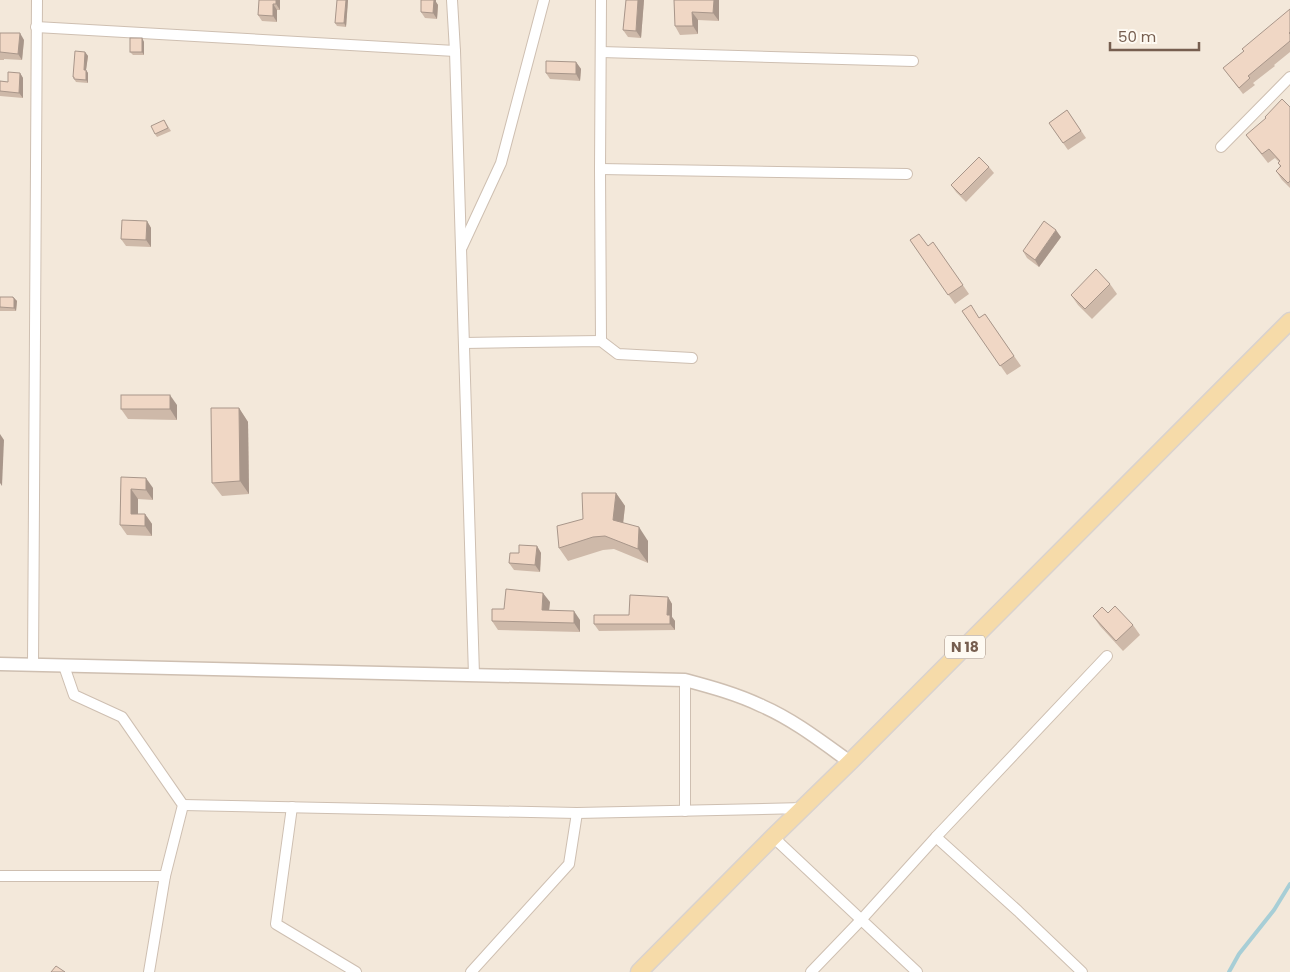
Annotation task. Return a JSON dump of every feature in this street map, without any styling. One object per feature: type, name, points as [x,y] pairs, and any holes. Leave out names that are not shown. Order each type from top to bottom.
[{"type":"main road","name":"N 18","points":[[639,972],[1290,320]]},
{"type":"street","points":[[33,665],[37,0]]},
{"type":"street","points":[[452,0],[474,675]]},
{"type":"street","points":[[461,249],[501,163],[544,0]]},
{"type":"street","points":[[601,0],[601,341]]},
{"type":"street","points":[[36,26],[455,51]]},
{"type":"street","points":[[601,52],[913,61]]},
{"type":"street","points":[[1220,147],[1290,77]]},
{"type":"street","points":[[600,169],[907,174]]},
{"type":"street","points":[[464,342],[601,341],[618,354],[692,358]]},
{"type":"street","points":[[811,972],[1107,656]]},
{"type":"street","points":[[0,664],[685,680],[738,695],[764,706],[789,720],[850,762]]},
{"type":"street","points":[[64,666],[74,695],[122,717],[183,805],[165,876],[149,972]]},
{"type":"street","points":[[685,680],[685,811]]},
{"type":"street","points":[[183,805],[577,813],[804,808]]},
{"type":"street","points":[[292,807],[276,924],[356,972]]},
{"type":"street","points":[[471,972],[570,864],[577,813]]},
{"type":"street","points":[[773,837],[917,972]]},
{"type":"street","points":[[936,837],[1082,972]]},
{"type":"street","points":[[0,876],[165,876]]},
{"type":"shaded area","points":[[0,0],[1290,0],[1290,972],[0,972]]},
{"type":"building","points":[[259,0],[276,0],[276,4],[273,4],[273,16],[258,15]]},
{"type":"building","points":[[337,0],[346,0],[344,23],[335,23]]},
{"type":"building","points":[[421,0],[434,0],[433,13],[421,12]]},
{"type":"building","points":[[626,0],[638,0],[636,31],[623,30]]},
{"type":"building","points":[[674,0],[714,0],[713,13],[692,12],[693,26],[675,26]]},
{"type":"building","points":[[1290,9],[1290,41],[1248,76],[1250,78],[1239,88],[1223,68],[1244,51],[1242,49]]},
{"type":"building","points":[[0,33],[20,33],[18,54],[0,52]]},
{"type":"building","points":[[130,38],[142,38],[142,52],[130,52]]},
{"type":"building","points":[[75,51],[85,52],[84,70],[86,70],[86,80],[74,79],[73,77]]},
{"type":"building","points":[[546,61],[576,62],[576,74],[546,73]]},
{"type":"building","points":[[8,72],[20,73],[19,93],[0,91],[0,81],[8,82]]},
{"type":"building","points":[[1282,99],[1290,107],[1290,181],[1288,183],[1276,171],[1281,166],[1278,163],[1280,161],[1269,149],[1262,154],[1246,135],[1266,118]]},
{"type":"building","points":[[1067,110],[1081,131],[1063,143],[1049,123]]},
{"type":"building","points":[[164,120],[168,128],[155,134],[151,126]]},
{"type":"building","points":[[979,157],[989,167],[961,195],[951,185]]},
{"type":"building","points":[[122,220],[147,221],[146,240],[121,239]]},
{"type":"building","points":[[1044,221],[1056,230],[1035,260],[1023,251]]},
{"type":"building","points":[[919,234],[928,246],[933,242],[963,285],[948,295],[910,240]]},
{"type":"building","points":[[1096,269],[1110,284],[1085,309],[1071,295]]},
{"type":"building","points":[[0,297],[13,297],[14,308],[0,307]]},
{"type":"building","points":[[971,305],[979,318],[985,314],[1014,356],[1000,366],[962,311]]},
{"type":"building","points":[[121,395],[170,395],[170,409],[121,409]]},
{"type":"building","points":[[211,408],[239,408],[240,481],[212,483]]},
{"type":"building","points":[[121,477],[146,478],[146,490],[131,489],[131,514],[145,514],[145,526],[120,525]]},
{"type":"building","points":[[582,493],[616,493],[613,520],[639,527],[638,549],[605,536],[593,537],[559,548],[557,526],[583,519]]},
{"type":"building","points":[[519,545],[537,546],[535,565],[509,563],[510,553],[519,553]]},
{"type":"building","points":[[506,589],[543,593],[542,610],[574,611],[574,623],[492,621],[492,609],[504,609]]},
{"type":"building","points":[[630,595],[668,597],[667,615],[670,615],[670,624],[594,624],[594,615],[629,615]]},
{"type":"building","points":[[1115,606],[1133,625],[1116,641],[1093,616],[1102,607],[1108,613]]},
{"type":"building","points":[[56,966],[65,972],[51,972]]},
{"type":"waterway","points":[[1229,972],[1239,954],[1274,910],[1290,884]]}]
